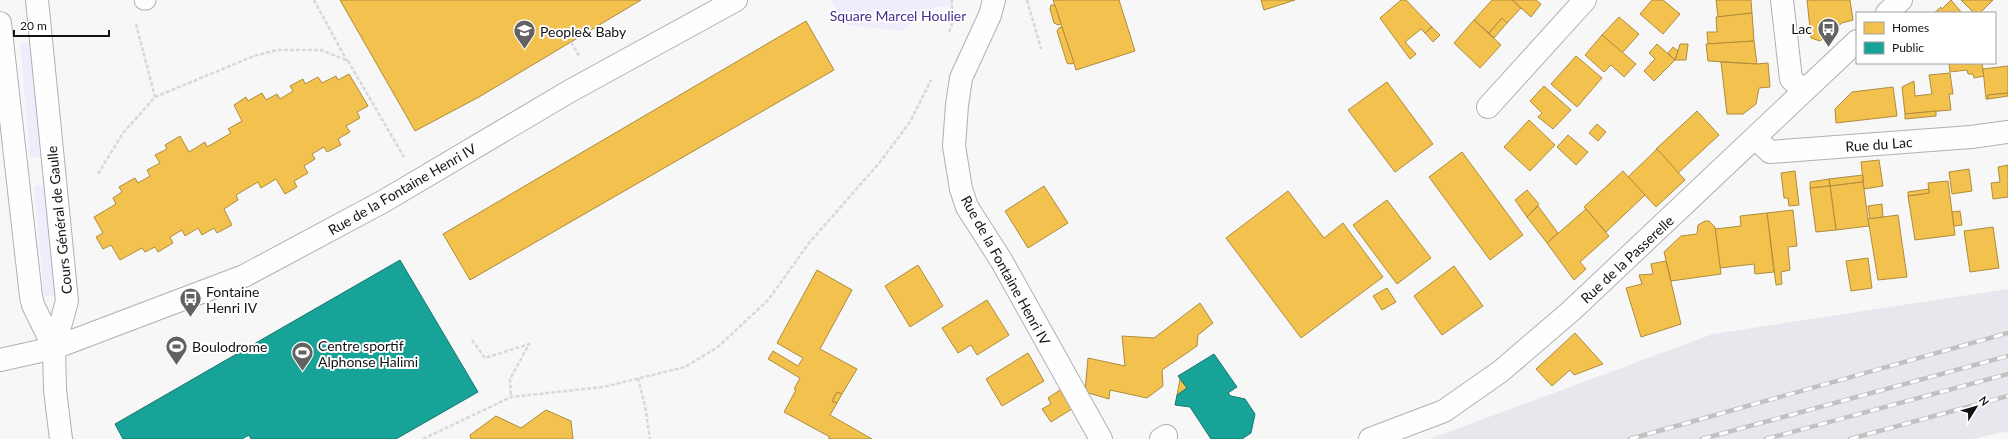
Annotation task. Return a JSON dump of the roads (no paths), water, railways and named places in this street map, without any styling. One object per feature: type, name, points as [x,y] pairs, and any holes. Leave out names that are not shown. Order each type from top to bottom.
[{"type":"street","name":"Cours Général de Gaulle","points":[[37,0],[67,301],[54,348]]},
{"type":"street","name":"Rue de la Fontaine Henri IV","points":[[0,360],[54,348],[244,276],[418,181],[570,91],[736,0]]},
{"type":"street","name":"Rue de la Fontaine Henri IV","points":[[994,0],[990,15],[962,78],[957,105],[954,146],[961,190],[967,206],[1001,260],[1101,439]]},
{"type":"street","points":[[1488,107],[1585,0]]},
{"type":"street","points":[[1782,0],[1791,80],[1804,91]]},
{"type":"street","points":[[1888,12],[1901,0]]},
{"type":"street","points":[[0,23],[31,296],[33,305],[54,348],[55,390],[61,439]]},
{"type":"street","name":"Rue de la Passerelle","points":[[1370,439],[1444,411],[1501,372],[1571,311],[1756,138],[1856,42]]},
{"type":"street","name":"Rue du Lac","points":[[1756,138],[1770,152],[1971,137],[2008,132]]},
{"type":"railway","points":[[1630,439],[2008,333]]},
{"type":"railway","points":[[1702,439],[2008,356]]},
{"type":"railway","points":[[1766,439],[2008,374]]},
{"type":"railway","points":[[1850,439],[2008,396]]},
{"type":"place","name":"Lac","points":[[1828,48]]},
{"type":"place","name":"People& Baby","points":[[524,50]]},
{"type":"place","name":"Fontaine Henri IV","points":[[190,318]]},
{"type":"place","name":"Boulodrome","points":[[176,366]]},
{"type":"place","name":"Centre sportif Alphonse Halimi","points":[[302,372]]},
{"type":"park label","name":"Square Marcel Houlier","points":[[898,15]]}]
